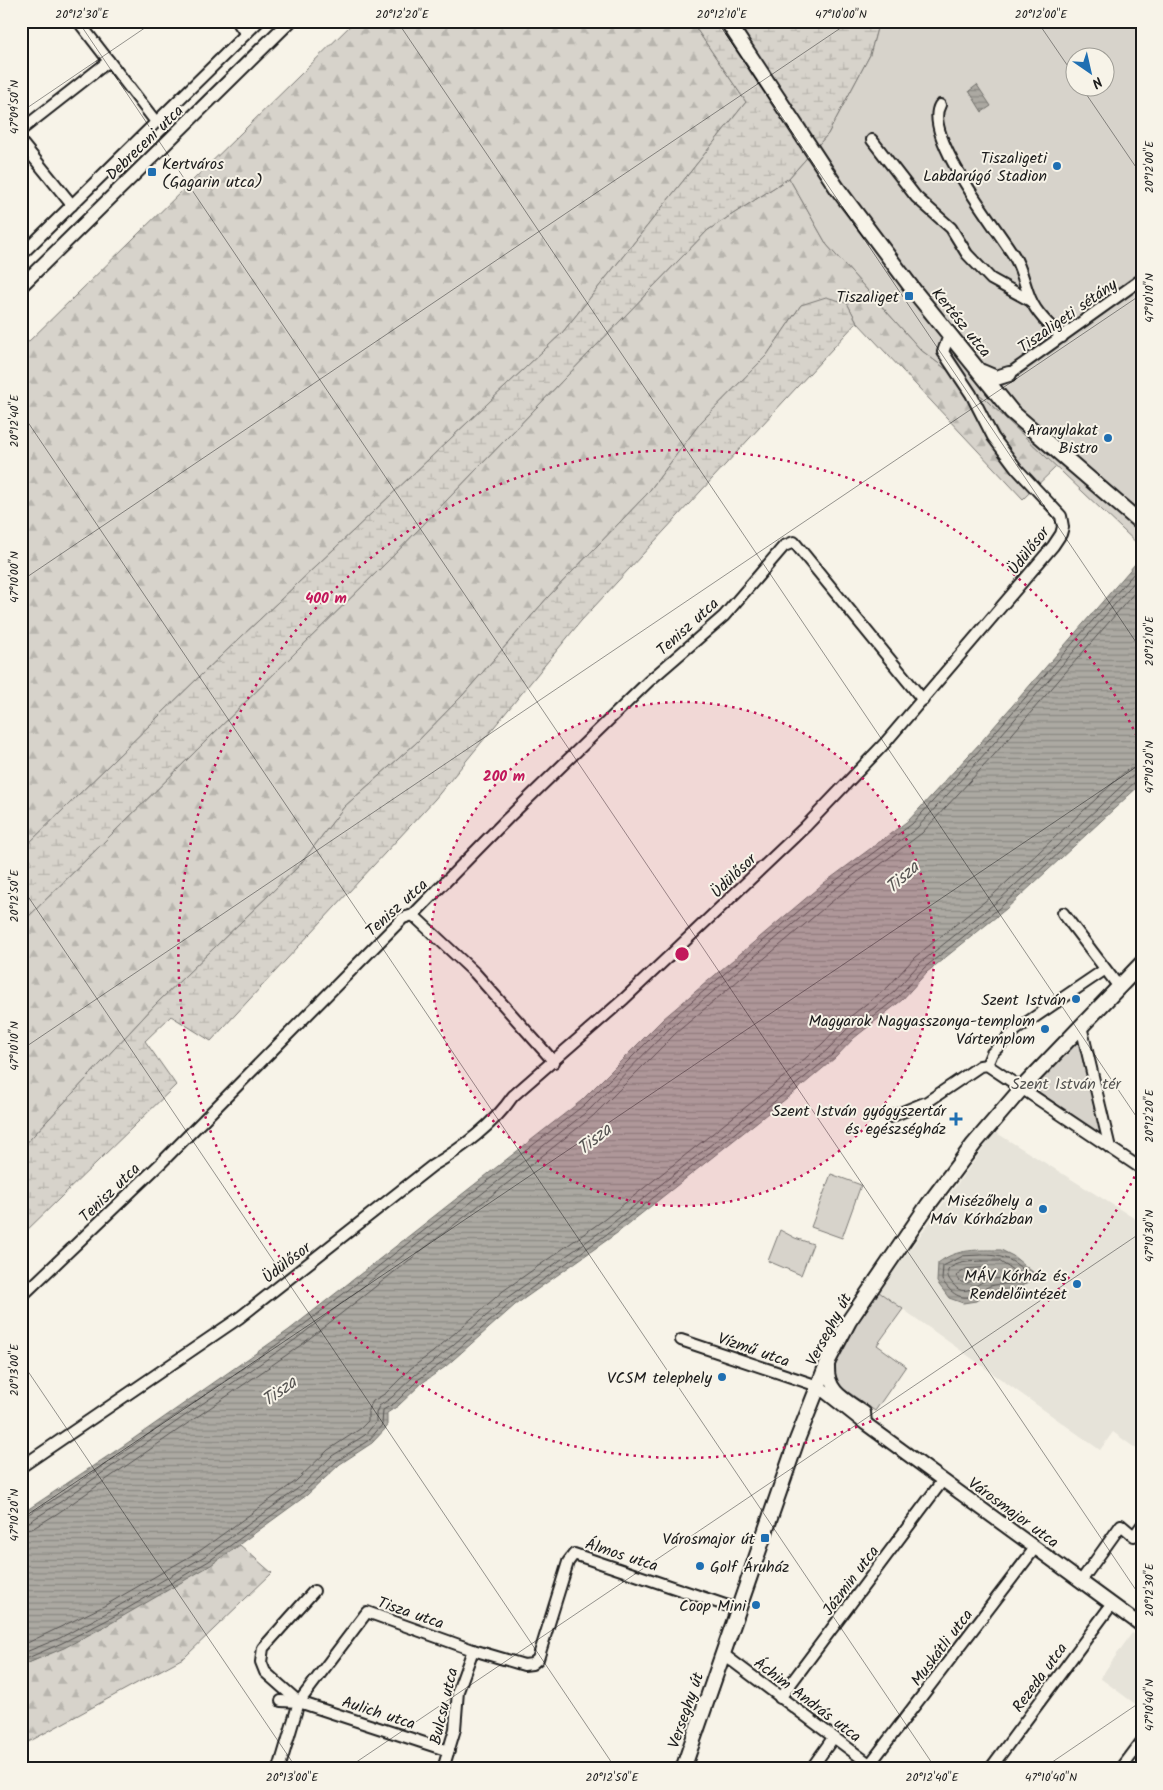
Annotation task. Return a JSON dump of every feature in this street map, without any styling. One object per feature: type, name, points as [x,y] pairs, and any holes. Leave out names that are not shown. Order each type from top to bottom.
[{"type":"main road","name":"Kertész utca","points":[[727,21],[837,188],[974,366],[1009,408],[1142,524]]},
{"type":"main road","points":[[974,366],[996,378],[1009,374]]},
{"type":"main road","points":[[995,389],[1009,374]]},
{"type":"main road","points":[[1009,374],[1005,391],[1009,408]]},
{"type":"main road","points":[[1022,1088],[1142,963]]},
{"type":"main road","name":"Verseghy út","points":[[683,1769],[737,1609],[829,1359],[849,1321],[928,1205],[974,1144],[1022,1088]]},
{"type":"street","points":[[78,21],[156,122]]},
{"type":"street","points":[[237,21],[246,34]]},
{"type":"street","name":"Debreceni utca","points":[[21,255],[259,21]]},
{"type":"street","name":"Debreceni utca","points":[[21,286],[290,21]]},
{"type":"street","points":[[21,130],[109,61]]},
{"type":"street","points":[[940,105],[936,112],[936,122],[943,141],[981,208],[1022,271],[1031,301],[1046,321],[1062,336]]},
{"type":"street","points":[[872,140],[916,197],[951,228],[967,254],[991,279],[1031,301]]},
{"type":"street","points":[[21,142],[72,205]]},
{"type":"street","name":"Tiszaligeti sétány","points":[[1009,374],[1142,279]]},
{"type":"street","name":"Üdülősor","points":[[21,1467],[239,1318],[432,1166],[462,1148],[480,1129],[501,1114],[513,1096],[554,1062],[694,933],[805,827],[885,742],[1053,546],[1063,527],[1058,511],[1018,469],[994,437],[971,394],[942,352],[949,335]]},
{"type":"street","name":"Tenisz utca","points":[[21,1297],[160,1163],[403,918],[413,915],[508,818],[642,688],[724,616],[784,546],[794,542],[922,700]]},
{"type":"street","points":[[1063,913],[1118,987]]},
{"type":"street","points":[[413,915],[475,973],[554,1062]]},
{"type":"street","points":[[987,1065],[992,1053],[1017,1029],[1104,970]]},
{"type":"street","points":[[1081,1026],[1110,1148]]},
{"type":"street","points":[[890,1116],[927,1102],[980,1066],[987,1065],[1142,1169]]},
{"type":"street","name":"Vízmű utca","points":[[681,1340],[818,1386]]},
{"type":"street","name":"Városmajor utca","points":[[829,1359],[828,1379],[836,1391],[865,1412],[866,1424]]},
{"type":"street","name":"Városmajor utca","points":[[818,1386],[866,1424],[1142,1626]]},
{"type":"street","name":"Jázmin utca","points":[[780,1698],[944,1480]]},
{"type":"street","points":[[1081,1581],[1121,1525],[1134,1536],[1142,1525]]},
{"type":"street","name":"Muskátli utca","points":[[873,1767],[1036,1548]]},
{"type":"street","name":"Álmos utca","points":[[538,1659],[568,1562],[574,1554],[737,1609]]},
{"type":"street","points":[[299,1702],[265,1672],[261,1662],[263,1648],[314,1591]]},
{"type":"street","name":"Rezeda utca","points":[[990,1769],[1112,1604]]},
{"type":"street","name":"Tisza utca","points":[[299,1702],[367,1612],[473,1650],[524,1665],[532,1664],[538,1659]]},
{"type":"street","name":"Bulcsu utca","points":[[443,1769],[455,1729],[458,1691],[473,1650]]},
{"type":"street","name":"Áchim András utca","points":[[723,1654],[873,1767]]},
{"type":"street","points":[[281,1701],[299,1702]]},
{"type":"street","points":[[279,1769],[299,1702]]},
{"type":"street","name":"Aulich utca","points":[[299,1702],[448,1751]]},
{"type":"street","points":[[811,1769],[833,1738]]},
{"type":"street","points":[[1121,1769],[1142,1741]]},
{"type":"shaded area","points":[[995,1132],[1142,1223],[1142,1453],[1113,1432],[1100,1450],[879,1292]]},
{"type":"shaded area","points":[[1132,1633],[1142,1639],[1142,1709],[1100,1678]]},
{"type":"green space","points":[[355,21],[691,21],[746,102],[562,333],[201,675],[21,851],[21,349]]},
{"type":"green space","points":[[691,21],[879,21],[870,55],[828,134],[789,178],[708,230],[389,560],[21,924],[21,851],[201,675],[562,333],[746,102]]},
{"type":"green space","points":[[879,21],[1142,21],[1142,548],[984,398],[921,350],[827,245],[789,178],[828,134],[870,55]]},
{"type":"green space","points":[[789,178],[827,245],[921,350],[984,398],[1057,466],[1023,499],[857,322],[847,303],[801,305],[767,355],[701,422],[647,494],[548,597],[463,695],[415,744],[344,807],[299,866],[156,1004],[21,1149],[21,924],[389,560],[708,230]]},
{"type":"green space","points":[[826,297],[847,303],[857,322],[581,621],[435,799],[211,1041],[171,1016],[145,1041],[176,1085],[21,1236],[21,1149],[156,1004],[299,866],[344,807],[415,744],[463,695],[548,597],[647,494],[701,422],[767,355],[801,305]]},
{"type":"green space","name":"Szent István tér","points":[[1081,1026],[1110,1148],[1022,1088]]},
{"type":"green space","points":[[831,1174],[861,1185],[842,1238],[811,1227]]},
{"type":"green space","points":[[780,1230],[795,1238],[813,1244],[801,1275],[768,1261]]},
{"type":"green space","points":[[879,1292],[903,1309],[877,1345],[906,1366],[875,1411],[837,1384],[832,1376],[833,1358]]},
{"type":"green space","points":[[240,1545],[272,1573],[185,1657],[21,1746],[21,1666],[69,1644],[115,1619],[194,1575]]},
{"type":"water","points":[[977,85],[991,106],[982,112],[969,91]]},
{"type":"water","name":"Tisza","points":[[1142,556],[1142,783],[1006,909],[927,972],[902,1000],[854,1038],[835,1058],[797,1090],[617,1233],[515,1305],[445,1367],[422,1383],[398,1406],[387,1413],[387,1427],[372,1443],[340,1464],[307,1495],[211,1565],[113,1622],[64,1648],[21,1666],[21,1514],[126,1444],[289,1330],[581,1101],[663,1019],[824,883],[909,820],[980,743]]},
{"type":"water","points":[[1001,1250],[1013,1256],[1034,1273],[1031,1281],[1018,1288],[989,1291],[976,1301],[963,1303],[949,1298],[937,1282],[938,1263],[945,1258],[960,1252]]},
{"type":"place","name":"Tiszaligeti Labdarúgó Stadion","points":[[1057,166]]},
{"type":"place","name":"Kertváros (Gagarin utca)","points":[[152,172]]},
{"type":"place","name":"Tiszaliget","points":[[909,296]]},
{"type":"place","name":"Aranylakat Bistro","points":[[1108,438]]},
{"type":"place","name":"Szent István","points":[[1076,999]]},
{"type":"place","name":"Magyarok Nagyasszonya-templom Vártemplom","points":[[1045,1029]]},
{"type":"place","name":"Szent István gyógyszertár és egészségház","points":[[956,1119]]},
{"type":"place","name":"Misézőhely a Máv Kórházban","points":[[1043,1209]]},
{"type":"place","name":"MÁV Kórház és Rendelőintézet","points":[[1077,1284]]},
{"type":"place","name":"VCSM telephely","points":[[722,1377]]},
{"type":"place","name":"Városmajor út","points":[[765,1538]]},
{"type":"place","name":"Golf Áruház","points":[[700,1566]]},
{"type":"place","name":"Coop Mini","points":[[756,1605]]}]
